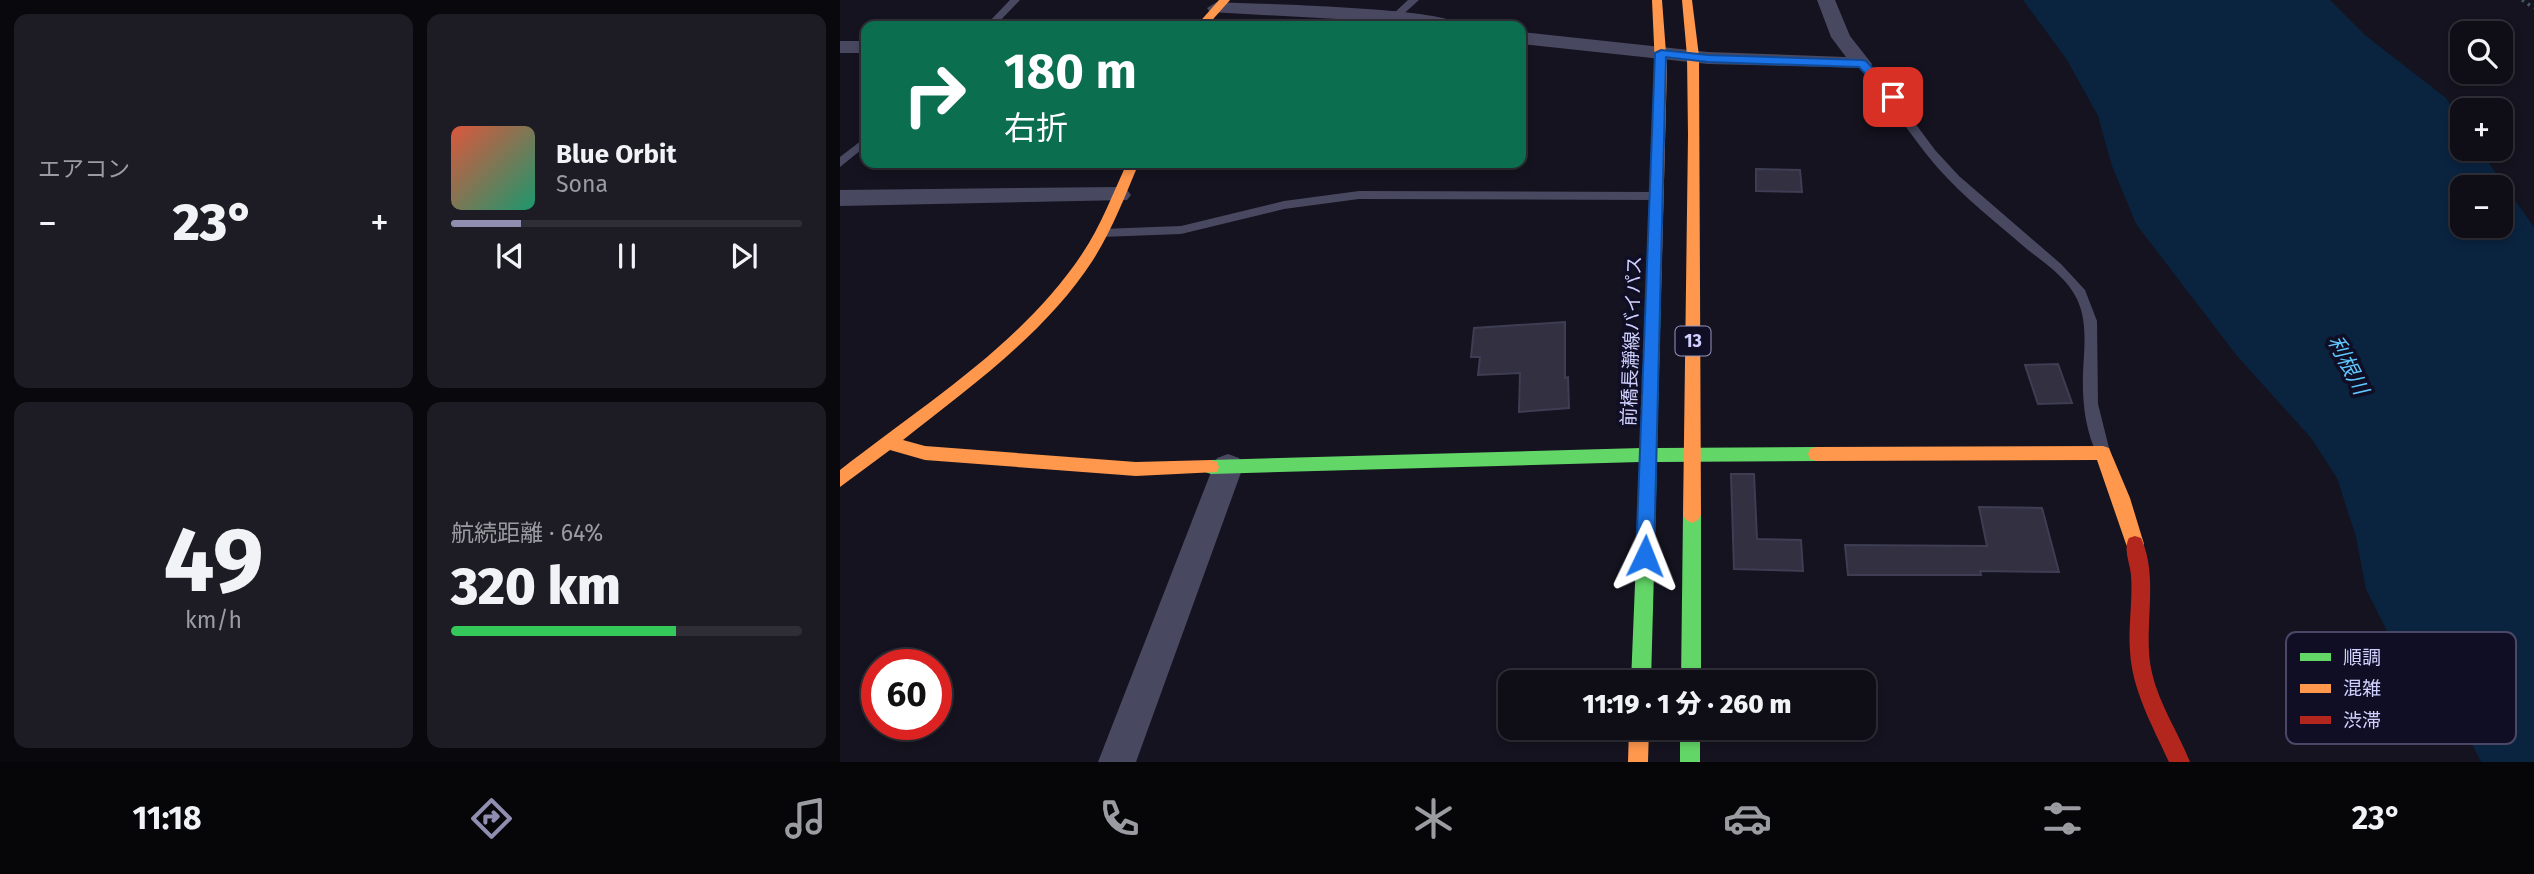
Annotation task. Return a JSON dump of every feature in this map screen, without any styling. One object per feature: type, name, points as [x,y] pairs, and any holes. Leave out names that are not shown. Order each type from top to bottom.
[{"type":"main road","name":"前橋長瀞線バイパス","points":[[1641,670],[1661,53],[1657,0]]},
{"type":"main road","name":"13","points":[[1687,0],[1693,56],[1694,454],[1691,670]]},
{"type":"main road","points":[[1206,21],[1221,4]]},
{"type":"main road","points":[[840,480],[1025,328],[1068,282],[1101,233],[1131,168]]},
{"type":"main road","points":[[885,442],[925,453],[1106,468],[1694,454],[2103,453],[2132,532],[2138,565],[2139,657],[2142,675],[2180,762]]},
{"type":"main road","points":[[1638,762],[1639,740]]},
{"type":"main road","points":[[1690,740],[1690,762]]},
{"type":"street","points":[[1826,0],[1831,18],[1841,37],[1862,64]]},
{"type":"street","points":[[1221,4],[1396,16],[1424,21]]},
{"type":"street","points":[[1526,39],[1693,56],[1862,64]]},
{"type":"street","points":[[840,47],[861,47]]},
{"type":"street","points":[[840,198],[1119,195]]},
{"type":"street","points":[[1118,762],[1228,467]]},
{"type":"lane","points":[[995,21],[1015,0]]},
{"type":"lane","points":[[1396,16],[1414,0]]},
{"type":"lane","points":[[1862,64],[1893,97],[1930,152],[2043,255],[2071,282],[2082,298],[2093,335],[2090,373],[2092,408],[2095,430],[2103,453]]},
{"type":"lane","points":[[840,163],[861,144]]},
{"type":"lane","points":[[1101,233],[1181,230],[1284,205],[1359,195],[1657,196]]},
{"type":"path","points":[[2522,0],[2534,8]]},
{"type":"water","name":"利根川","points":[[2023,0],[2330,0],[2365,35],[2446,98],[2450,104],[2450,161],[2487,161],[2497,175],[2450,175],[2450,238],[2513,238],[2513,197],[2534,227],[2534,762],[2481,762],[2472,744],[2516,744],[2516,632],[2388,632],[2366,589],[2356,537],[2337,478],[2311,438],[2237,356],[2136,224],[2112,166],[2098,116],[2067,60]]},
{"type":"building","points":[[1756,169],[1800,170],[1802,192],[1756,191]]},
{"type":"building","points":[[1565,322],[1565,378],[1568,377],[1569,408],[1519,412],[1520,373],[1478,375],[1480,357],[1471,357],[1474,328]]},
{"type":"building","points":[[2058,364],[2072,403],[2038,404],[2025,365]]},
{"type":"building","points":[[1731,474],[1754,474],[1757,539],[1801,540],[1803,571],[1734,569]]},
{"type":"building","points":[[1979,507],[2042,508],[2059,572],[1980,571],[1981,575],[1848,575],[1845,545],[1987,546]]},
{"type":"traffic: fast","points":[[1641,670],[1654,294]]},
{"type":"traffic: fast","points":[[1211,467],[1601,455],[1816,454]]},
{"type":"traffic: fast","points":[[1691,670],[1692,515]]},
{"type":"traffic: fast","points":[[1690,740],[1690,762]]},
{"type":"traffic: slow","points":[[1206,21],[1225,0]]},
{"type":"traffic: slow","points":[[1654,294],[1661,66],[1657,0]]},
{"type":"traffic: slow","points":[[1687,0],[1693,56],[1694,135],[1692,515]]},
{"type":"traffic: slow","points":[[840,480],[997,355],[1055,299],[1096,244],[1131,168]]},
{"type":"traffic: slow","points":[[885,442],[925,453],[1136,469],[1211,467]]},
{"type":"traffic: slow","points":[[1816,454],[2103,453],[2135,544]]},
{"type":"traffic: slow","points":[[1638,762],[1639,740]]},
{"type":"traffic: jam","points":[[2135,544],[2140,576],[2139,649],[2142,673],[2154,707],[2180,762]]},
{"type":"route","points":[[1645,556],[1661,53],[1708,58],[1862,64],[1893,97]]}]
